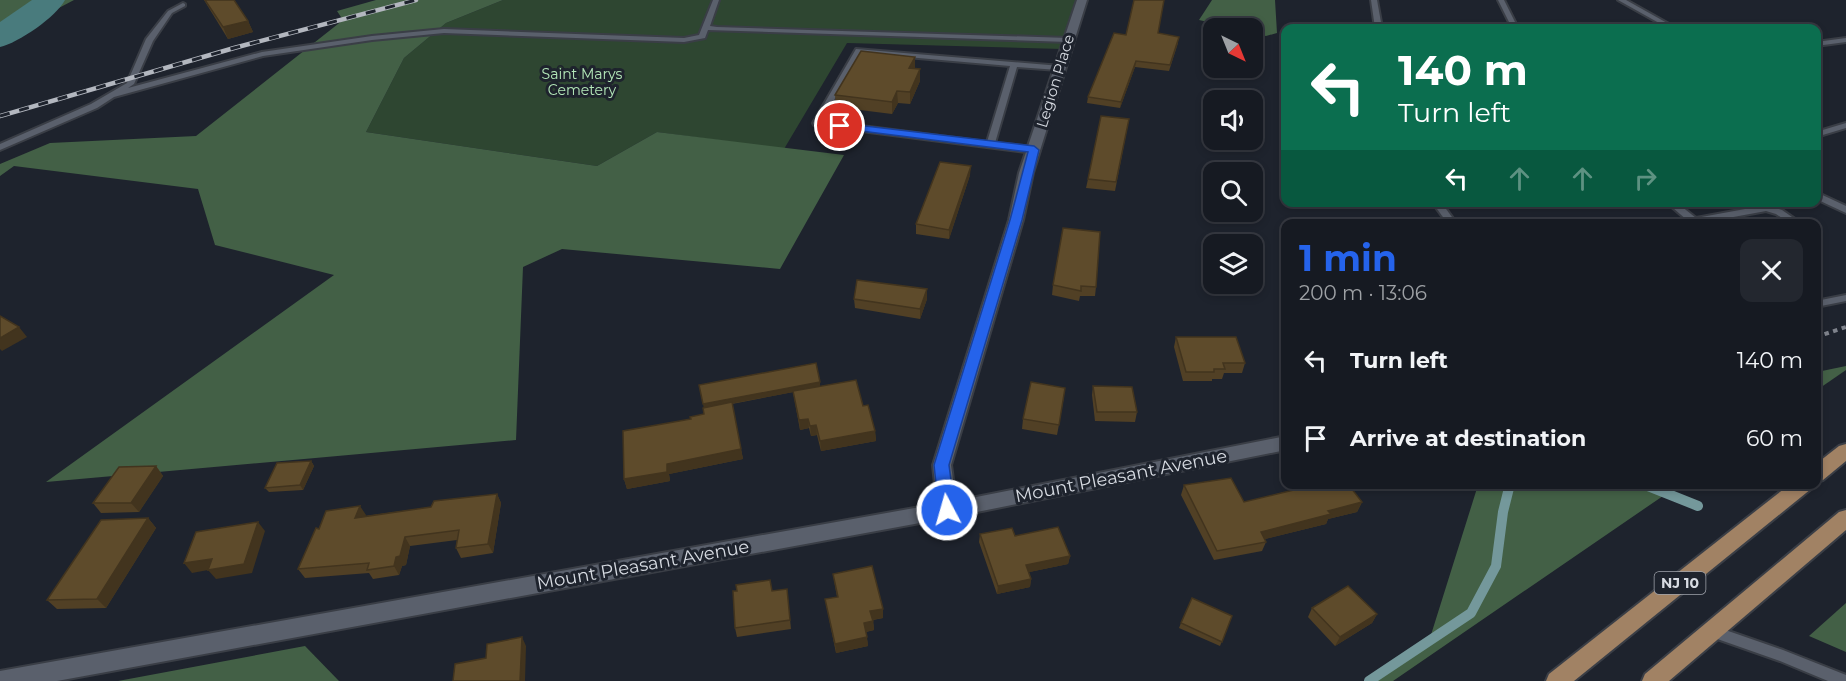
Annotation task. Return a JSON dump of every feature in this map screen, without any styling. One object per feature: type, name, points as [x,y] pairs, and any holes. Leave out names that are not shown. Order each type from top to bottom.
[{"type":"main road","points":[[1821,471],[1846,451]]},
{"type":"main road","name":"NJ 10","points":[[1557,681],[1798,489]]},
{"type":"main road","points":[[1653,681],[1846,518]]},
{"type":"street","name":"Legion Place","points":[[947,510],[942,465],[1016,220],[1058,68],[1082,0]]},
{"type":"street","name":"Mount Pleasant Avenue","points":[[0,681],[947,510],[1281,444]]},
{"type":"lane","points":[[113,95],[262,54],[372,38],[444,31],[673,41],[702,36],[716,0]]},
{"type":"lane","points":[[1374,0],[1378,24]]},
{"type":"lane","points":[[1501,0],[1513,24]]},
{"type":"lane","points":[[1621,0],[1665,24]]},
{"type":"lane","points":[[0,147],[94,106],[130,84],[149,41],[170,12],[183,4]]},
{"type":"lane","points":[[705,27],[717,30],[1068,40]]},
{"type":"lane","points":[[1821,43],[1846,40]]},
{"type":"lane","points":[[1034,150],[817,123],[859,51],[1058,68]]},
{"type":"lane","points":[[990,145],[1014,65]]},
{"type":"lane","points":[[1821,133],[1846,125]]},
{"type":"lane","points":[[1821,198],[1846,210]]},
{"type":"lane","points":[[1440,207],[1449,219]]},
{"type":"lane","points":[[1676,207],[1691,219]]},
{"type":"lane","points":[[1749,207],[1753,210]]},
{"type":"lane","points":[[1705,219],[1767,208],[1790,219]]},
{"type":"lane","points":[[1821,303],[1846,298]]},
{"type":"lane","points":[[1711,632],[1783,656],[1844,681]]},
{"type":"path","points":[[1821,336],[1846,327]]},
{"type":"green space","points":[[0,0],[74,0],[0,39]]},
{"type":"green space","points":[[376,0],[503,0],[446,23],[404,58],[366,132],[597,166],[657,132],[844,155],[780,269],[562,249],[523,267],[516,440],[46,482],[334,275],[215,245],[198,189],[14,166],[0,176],[0,164],[50,143],[196,136],[343,20],[337,11]]},
{"type":"green space","name":"Saint Marys Cemetery","points":[[503,0],[1081,0],[1062,49],[847,43],[784,149],[657,132],[597,166],[366,132],[404,58],[446,23]]},
{"type":"green space","points":[[1212,0],[1275,0],[1277,33],[1263,35],[1263,18],[1203,18],[1203,21],[1199,20]]},
{"type":"green space","points":[[1846,366],[1846,370],[1821,387],[1821,371]]},
{"type":"green space","points":[[1477,489],[1673,489],[1393,681],[1368,681],[1430,638]]},
{"type":"green space","points":[[1846,603],[1846,652],[1809,636]]},
{"type":"green space","points":[[305,646],[339,681],[118,681]]},
{"type":"building","points":[[205,0],[234,0],[248,21],[223,27]]},
{"type":"building","points":[[1134,0],[1164,0],[1158,33],[1179,37],[1170,65],[1136,61],[1121,102],[1088,97],[1114,33],[1126,35]]},
{"type":"building","points":[[861,51],[915,57],[909,68],[920,69],[910,92],[897,91],[892,102],[835,95]]},
{"type":"building","points":[[1101,116],[1129,119],[1116,182],[1088,179]]},
{"type":"building","points":[[940,162],[971,166],[949,230],[916,224]]},
{"type":"building","points":[[1063,228],[1100,232],[1096,287],[1081,286],[1081,291],[1053,285]]},
{"type":"building","points":[[857,280],[927,289],[920,309],[854,299]]},
{"type":"building","points":[[0,316],[19,327],[0,338]]},
{"type":"building","points":[[1176,337],[1236,337],[1245,363],[1223,363],[1225,369],[1214,369],[1214,372],[1186,372]]},
{"type":"building","points":[[816,363],[820,382],[703,404],[699,385]]},
{"type":"building","points":[[856,380],[863,406],[868,405],[875,431],[820,441],[816,425],[810,426],[808,419],[799,420],[793,391]]},
{"type":"building","points":[[1031,382],[1065,388],[1059,425],[1023,419]]},
{"type":"building","points":[[1093,386],[1132,387],[1137,412],[1097,412]]},
{"type":"building","points":[[732,402],[741,449],[667,464],[667,472],[624,479],[623,431],[691,419],[690,417],[704,414],[703,408]]},
{"type":"building","points":[[311,461],[300,485],[265,488],[277,463]]},
{"type":"building","points":[[156,466],[131,503],[93,503],[119,467]]},
{"type":"building","points":[[1231,478],[1244,502],[1298,489],[1352,489],[1362,502],[1328,511],[1331,514],[1261,532],[1266,542],[1217,551],[1184,485]]},
{"type":"building","points":[[497,494],[488,544],[456,548],[459,530],[405,537],[400,556],[396,557],[394,566],[367,570],[369,563],[298,569],[326,511],[360,506],[355,518],[431,507],[434,501]]},
{"type":"building","points":[[148,518],[97,599],[47,600],[101,520]]},
{"type":"building","points":[[258,522],[244,564],[208,570],[212,559],[184,563],[196,532]]},
{"type":"building","points":[[1058,527],[1070,556],[1026,565],[1031,579],[998,586],[980,534],[1012,528],[1015,536]]},
{"type":"building","points":[[872,566],[883,609],[870,611],[873,621],[864,623],[867,637],[835,644],[825,599],[838,597],[833,574]]},
{"type":"building","points":[[770,580],[772,591],[787,589],[790,620],[735,628],[733,591],[737,591],[736,585]]},
{"type":"building","points":[[1348,586],[1377,614],[1340,637],[1312,608]]},
{"type":"building","points":[[1192,598],[1232,616],[1222,642],[1181,623]]},
{"type":"building","points":[[522,637],[520,681],[453,681],[455,664],[486,658],[487,644]]},
{"type":"waterway","points":[[0,37],[47,4],[49,0]]},
{"type":"waterway","points":[[1369,681],[1471,613],[1496,566],[1503,512],[1509,489]]},
{"type":"waterway","points":[[1656,489],[1698,506]]},
{"type":"railway","points":[[0,116],[234,48],[416,0]]},
{"type":"route","points":[[840,126],[1034,150],[1026,173],[1016,220],[942,465],[947,510]]}]
